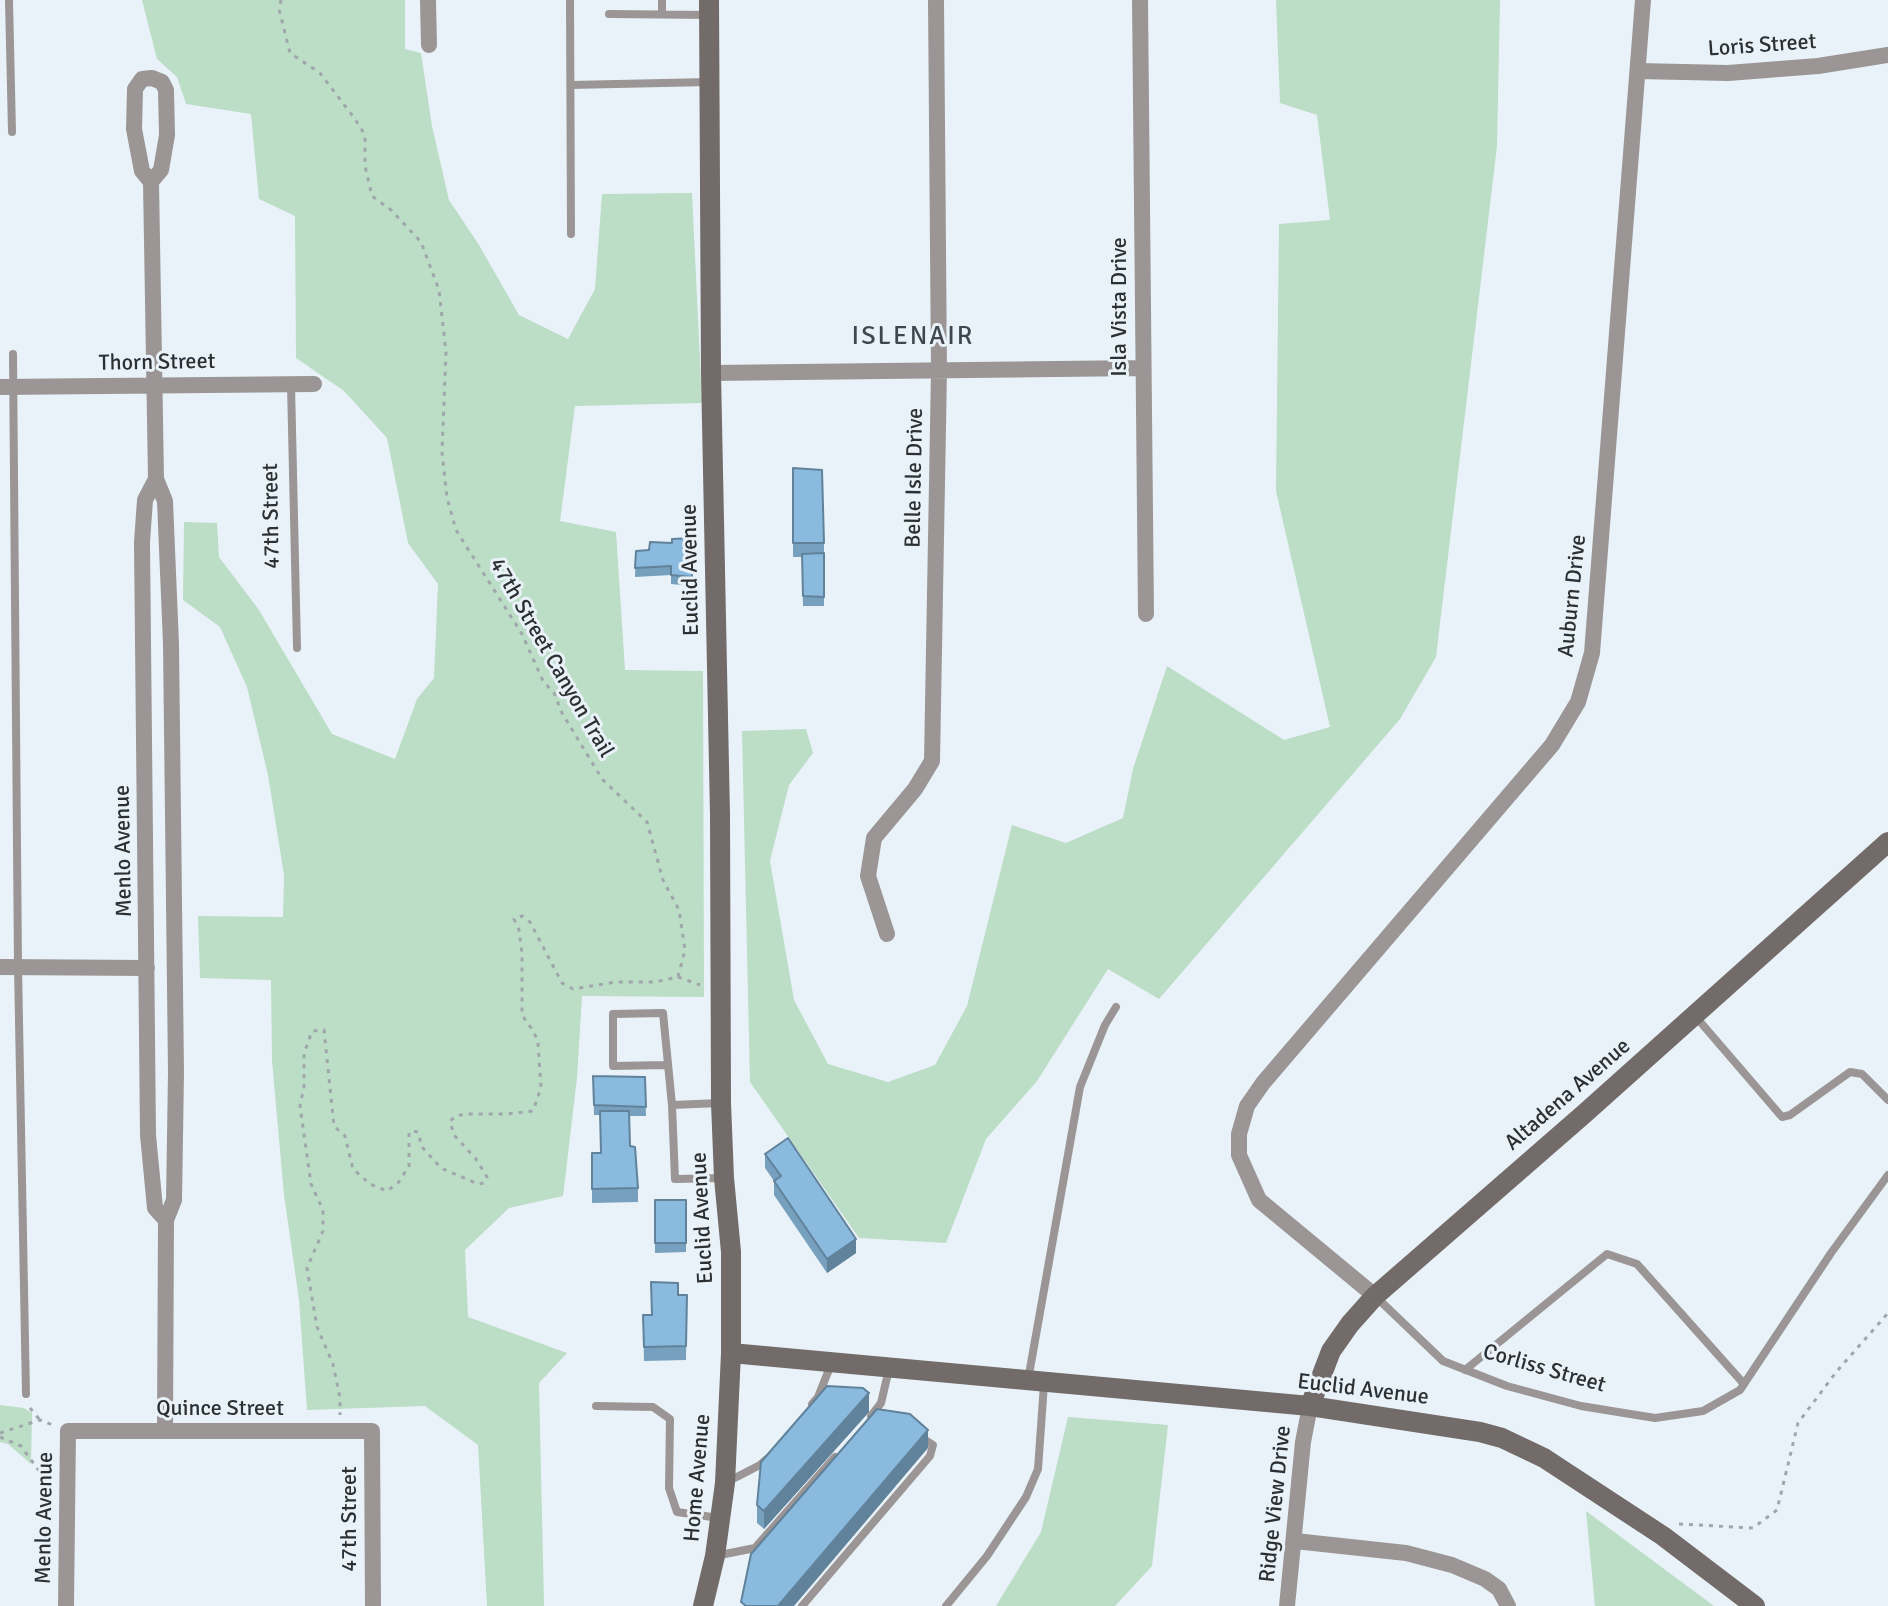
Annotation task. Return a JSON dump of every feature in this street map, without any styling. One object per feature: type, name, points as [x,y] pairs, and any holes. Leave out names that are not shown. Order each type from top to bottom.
[{"type":"main road","name":"Euclid Avenue","points":[[710,7],[711,373],[722,986],[721,1103],[731,1252],[731,1353],[1310,1406],[1453,1426],[1502,1438],[1544,1458],[1663,1536],[1755,1606]]},
{"type":"main road","name":"Altadena Avenue","points":[[1310,1406],[1331,1351],[1375,1296],[1888,842]]},
{"type":"main road","name":"Home Avenue","points":[[703,1606],[715,1556],[725,1483],[731,1353]]},
{"type":"street","points":[[428,0],[429,45]]},
{"type":"street","name":"Belle Isle Drive","points":[[887,934],[868,876],[874,838],[915,789],[932,761],[939,371],[936,0]]},
{"type":"street","name":"Isla Vista Drive","points":[[1140,0],[1146,614]]},
{"type":"street","name":"Auburn Drive","points":[[1263,1083],[1552,745],[1578,702],[1592,653],[1643,0]]},
{"type":"street","name":"Loris Street","points":[[1638,71],[1728,73],[1818,66],[1888,55]]},
{"type":"street","name":"Menlo Avenue","points":[[151,182],[161,170],[167,135],[166,90],[162,82],[152,78],[142,79],[135,89],[134,129],[142,171],[151,182],[156,479],[165,501],[171,644],[176,1073],[174,1200],[166,1220],[165,1431]]},
{"type":"street","points":[[711,373],[1142,368]]},
{"type":"street","name":"Thorn Street","points":[[7,386],[314,384]]},
{"type":"street","name":"Menlo Avenue","points":[[156,479],[145,500],[142,542],[148,1135],[151,1190],[155,1208],[166,1220]]},
{"type":"street","points":[[0,967],[147,968]]},
{"type":"street","name":"Corliss Street","points":[[1263,1083],[1247,1106],[1239,1134],[1239,1155],[1259,1200],[1375,1296]]},
{"type":"street","name":"Ridge View Drive","points":[[1287,1606],[1303,1442],[1310,1406]]},
{"type":"street","name":"Menlo Avenue","points":[[66,1606],[68,1431]]},
{"type":"street","name":"Quince Street","points":[[68,1431],[372,1431]]},
{"type":"street","name":"47th Street","points":[[372,1431],[373,1606]]},
{"type":"street","points":[[1295,1541],[1406,1553],[1452,1565],[1485,1579],[1499,1589],[1508,1606]]},
{"type":"lane","points":[[9,0],[12,132]]},
{"type":"lane","points":[[570,0],[571,234]]},
{"type":"lane","points":[[662,0],[662,14]]},
{"type":"lane","points":[[609,14],[662,14],[710,7]]},
{"type":"lane","points":[[571,85],[710,82]]},
{"type":"lane","points":[[13,354],[7,386],[26,1394]]},
{"type":"lane","name":"47th Street","points":[[291,384],[297,648]]},
{"type":"lane","points":[[946,1606],[987,1556],[1026,1497],[1038,1469],[1036,1381],[1080,1087],[1105,1025],[1116,1007]]},
{"type":"lane","points":[[666,1065],[613,1066],[613,1014],[663,1013],[675,1179],[724,1178]]},
{"type":"lane","points":[[1694,1015],[1782,1117],[1790,1115],[1850,1072],[1862,1074],[1888,1100]]},
{"type":"lane","points":[[672,1105],[721,1103]]},
{"type":"lane","name":"Corliss Street","points":[[1375,1296],[1443,1361],[1507,1386],[1581,1406],[1655,1418],[1703,1411],[1740,1390],[1831,1253],[1888,1175]]},
{"type":"lane","points":[[1465,1370],[1607,1254],[1637,1264],[1744,1384]]},
{"type":"lane","points":[[808,1409],[818,1397],[832,1362]]},
{"type":"lane","points":[[861,1428],[881,1403],[889,1368]]},
{"type":"lane","points":[[596,1406],[653,1407],[670,1419],[669,1488],[677,1512],[720,1518]]},
{"type":"lane","points":[[871,1416],[885,1419]]},
{"type":"lane","points":[[802,1606],[930,1456],[933,1445],[912,1431]]},
{"type":"lane","points":[[725,1483],[760,1465],[779,1445]]},
{"type":"lane","points":[[715,1556],[755,1548],[839,1452]]},
{"type":"path","name":"47th Street Canyon Trail","points":[[281,0],[279,9],[290,53],[320,73],[365,135],[365,166],[372,196],[391,210],[421,242],[439,290],[446,352],[442,452],[447,498],[456,530],[522,634],[543,681],[554,693],[562,713],[602,779],[647,822],[663,880],[679,910],[685,950],[678,977]]},
{"type":"path","points":[[340,1431],[333,1364],[317,1327],[307,1268],[323,1231],[323,1210],[311,1184],[300,1106],[304,1087],[304,1054],[312,1031],[324,1030],[334,1126],[345,1136],[353,1169],[370,1184],[387,1191],[398,1183],[409,1166],[409,1132],[413,1131],[418,1132],[422,1147],[441,1168],[478,1184],[484,1183],[487,1177],[476,1159],[454,1135],[450,1121],[465,1114],[533,1111],[541,1088],[538,1043],[522,1015],[522,953],[514,919],[522,916],[530,922],[562,983],[573,989],[678,977],[701,985],[722,986]]},
{"type":"path","points":[[1663,1536],[1681,1523],[1753,1528],[1777,1510],[1798,1423],[1837,1371],[1888,1313]]},
{"type":"path","points":[[26,1394],[31,1401],[31,1410],[40,1420],[68,1431]]},
{"type":"path","points":[[0,1435],[40,1420]]},
{"type":"path","points":[[0,1435],[21,1446],[45,1479]]},
{"type":"green space","points":[[142,0],[405,0],[405,49],[421,53],[432,126],[449,200],[519,315],[568,339],[595,289],[602,194],[692,193],[702,403],[575,406],[560,521],[616,532],[625,670],[703,671],[704,997],[582,996],[577,1078],[563,1196],[509,1208],[465,1250],[468,1317],[567,1353],[539,1383],[544,1606],[487,1606],[478,1445],[425,1406],[307,1410],[299,1300],[284,1195],[272,1060],[271,980],[200,978],[198,916],[283,917],[284,875],[268,775],[247,687],[220,627],[183,600],[184,522],[217,523],[219,557],[259,610],[332,734],[395,759],[417,699],[434,678],[438,584],[408,543],[387,438],[344,391],[296,358],[295,216],[259,199],[251,114],[186,104],[177,77],[157,59]]},
{"type":"green space","points":[[1276,0],[1500,0],[1497,146],[1436,657],[1400,719],[1159,999],[1108,969],[1037,1081],[986,1139],[946,1243],[859,1238],[750,1082],[742,731],[806,729],[813,753],[789,785],[770,861],[794,1000],[828,1064],[888,1082],[935,1065],[967,1006],[1012,825],[1066,843],[1123,818],[1133,769],[1167,666],[1284,740],[1330,727],[1276,491],[1279,224],[1330,220],[1317,115],[1280,103]]},
{"type":"green space","points":[[0,1405],[24,1408],[32,1413],[31,1464],[8,1444],[0,1442]]},
{"type":"green space","points":[[1068,1417],[1168,1425],[1152,1566],[1115,1606],[996,1606],[1041,1532]]},
{"type":"green space","points":[[1586,1511],[1714,1606],[1595,1606]]},
{"type":"building","points":[[793,468],[822,470],[824,543],[793,543]]},
{"type":"building","points":[[692,538],[692,577],[671,575],[671,566],[635,568],[636,551],[649,550],[650,542],[672,543],[672,539]]},
{"type":"building","points":[[824,553],[824,597],[803,596],[802,554]]},
{"type":"building","points":[[593,1076],[645,1077],[646,1107],[594,1105]]},
{"type":"building","points":[[600,1111],[629,1111],[630,1146],[635,1147],[638,1188],[592,1189],[592,1153],[601,1153]]},
{"type":"building","points":[[788,1138],[856,1239],[827,1259],[774,1181],[781,1176],[765,1154]]},
{"type":"building","points":[[655,1200],[686,1200],[686,1243],[655,1243]]},
{"type":"building","points":[[651,1282],[678,1283],[678,1295],[687,1295],[686,1346],[644,1347],[643,1315],[652,1315]]},
{"type":"building","points":[[827,1386],[863,1388],[869,1393],[764,1511],[757,1505],[761,1462]]},
{"type":"building","points":[[877,1409],[910,1414],[928,1430],[778,1606],[746,1606],[741,1602],[751,1554]]},
{"type":"district","name":"ISLENAIR","points":[[913,337]]}]
